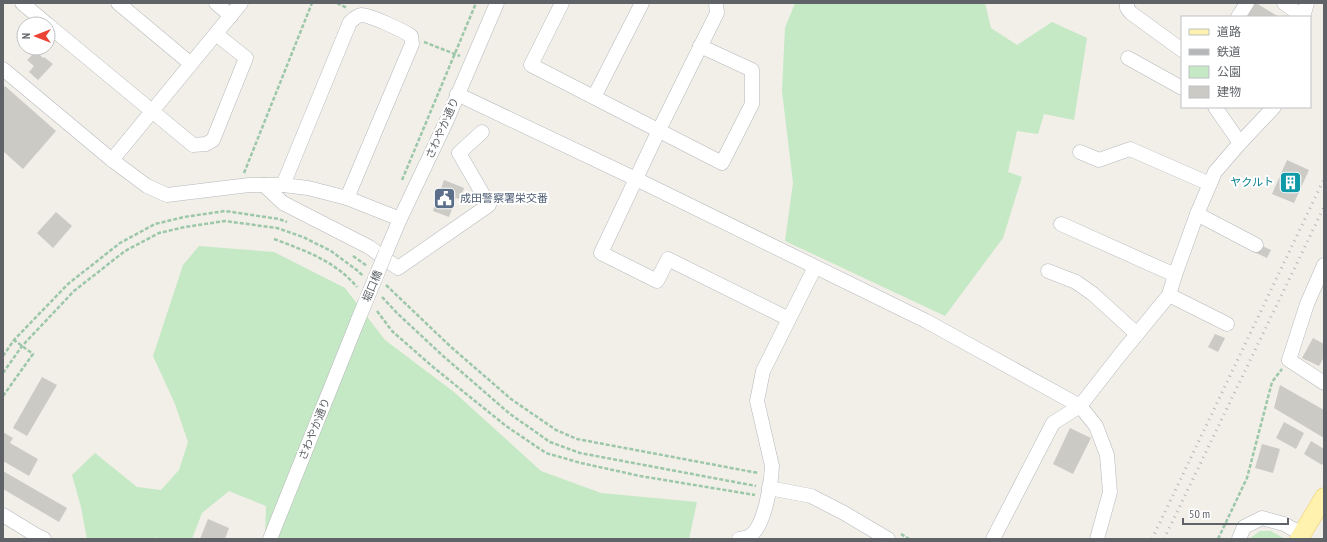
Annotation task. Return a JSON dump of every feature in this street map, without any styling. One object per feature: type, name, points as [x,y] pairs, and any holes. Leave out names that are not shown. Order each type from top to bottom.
[{"type":"main road","points":[[1301,536],[1324,497]]},
{"type":"street","points":[[22,3],[37,16]]},
{"type":"street","points":[[118,3],[191,64]]},
{"type":"street","points":[[216,3],[231,16]]},
{"type":"street","points":[[112,160],[241,3]]},
{"type":"street","name":"さわやか通り","points":[[386,252],[446,122],[471,60],[497,3]]},
{"type":"street","points":[[562,3],[531,65],[722,163],[752,104],[752,70],[700,46]]},
{"type":"street","points":[[594,97],[642,3]]},
{"type":"street","points":[[716,3],[717,13],[659,130],[601,253],[657,280],[668,259],[789,319]]},
{"type":"street","points":[[1127,3],[1127,8],[1131,13],[1181,49]]},
{"type":"street","points":[[1239,16],[1247,3]]},
{"type":"street","points":[[1284,3],[1302,16]]},
{"type":"street","points":[[1303,16],[1307,3]]},
{"type":"street","points":[[283,185],[350,22],[357,16],[366,16],[404,32],[410,36],[412,44],[347,198]]},
{"type":"street","points":[[56,31],[193,145],[206,144],[213,140],[246,58],[216,34]]},
{"type":"street","points":[[1128,58],[1181,87]]},
{"type":"street","points":[[3,69],[112,160],[147,186],[167,195],[239,186],[283,185],[308,188],[347,198],[400,219]]},
{"type":"street","points":[[457,94],[636,179],[926,321],[1080,406],[1096,426],[1107,455],[1110,492],[1097,539]]},
{"type":"street","points":[[1216,108],[1240,143]]},
{"type":"street","points":[[992,539],[1053,423],[1080,406],[1169,295],[1174,275],[1215,172],[1273,108]]},
{"type":"street","points":[[264,185],[283,203],[369,247],[398,268],[489,205],[459,153],[482,132]]},
{"type":"street","points":[[1080,152],[1098,160],[1130,149],[1210,184]]},
{"type":"street","points":[[1197,214],[1256,245]]},
{"type":"street","points":[[1061,224],[1174,275]]},
{"type":"street","name":"堀口橋","points":[[358,320],[386,252]]},
{"type":"street","points":[[1324,265],[1307,304],[1289,360],[1324,383]]},
{"type":"street","points":[[739,539],[749,536],[758,528],[764,513],[772,466],[757,401],[763,371],[815,266]]},
{"type":"street","points":[[1048,271],[1076,282],[1093,294],[1137,334]]},
{"type":"street","points":[[1169,295],[1227,324]]},
{"type":"street","name":"さわやか通り","points":[[270,539],[358,320]]},
{"type":"street","points":[[769,487],[811,496],[892,535]]},
{"type":"street","points":[[3,515],[44,539]]},
{"type":"street","points":[[1239,539],[1244,527],[1262,518],[1284,524],[1301,536]]},
{"type":"path","points":[[239,186],[312,3]]},
{"type":"path","points":[[410,36],[471,60]]},
{"type":"path","points":[[3,356],[14,340],[78,275],[120,243],[155,224],[184,217],[225,212],[279,219],[293,224]]},
{"type":"path","points":[[3,373],[22,346],[74,291],[125,251],[159,233],[185,227],[225,221],[277,228],[303,237],[331,251],[358,271],[368,282]]},
{"type":"path","points":[[274,239],[324,259],[350,280],[360,291]]},
{"type":"path","points":[[347,251],[370,269]]},
{"type":"path","points":[[381,280],[451,347],[511,399],[556,430],[577,439],[769,487]]},
{"type":"path","points":[[378,293],[442,356],[510,414],[550,442],[580,453],[769,487]]},
{"type":"path","points":[[374,308],[392,330],[433,367],[506,426],[546,453],[581,463],[640,476],[769,487]]},
{"type":"path","points":[[3,396],[33,354],[14,340]]},
{"type":"path","points":[[1218,539],[1247,478],[1272,382],[1289,360]]},
{"type":"path","points":[[892,535],[909,539]]},
{"type":"green space","points":[[795,3],[985,3],[991,28],[1017,45],[1052,22],[1087,38],[1074,120],[1044,114],[1038,134],[1017,131],[1008,172],[1022,177],[1003,238],[945,316],[785,241],[793,183],[782,91],[785,28]]},
{"type":"green space","points":[[199,246],[274,252],[345,288],[385,340],[454,392],[541,471],[601,493],[697,502],[689,539],[265,539],[266,506],[229,491],[202,513],[192,539],[161,539],[156,537],[155,539],[87,539],[81,507],[72,475],[95,453],[137,487],[161,490],[179,470],[188,442],[175,404],[153,356],[183,265]]},
{"type":"green space","points":[[1260,531],[1271,531],[1285,539],[1249,539]]},
{"type":"building","points":[[1256,3],[1277,16],[1248,16]]},
{"type":"building","points":[[31,56],[41,56],[53,64],[38,80],[29,72],[34,66],[27,60]]},
{"type":"building","points":[[5,86],[56,131],[23,169],[3,151],[3,88]]},
{"type":"building","name":"ヤクルト","points":[[1287,160],[1309,170],[1294,203],[1272,194]]},
{"type":"building","points":[[444,180],[464,188],[460,199],[456,198],[449,217],[433,211]]},
{"type":"building","points":[[56,212],[72,226],[53,248],[37,233]]},
{"type":"building","points":[[1258,244],[1271,250],[1267,258],[1254,252]]},
{"type":"building","points":[[1215,334],[1225,338],[1218,352],[1208,347]]},
{"type":"building","points":[[1313,338],[1324,344],[1324,357],[1319,366],[1302,358]]},
{"type":"building","points":[[42,377],[57,385],[27,436],[13,428]]},
{"type":"building","points":[[1280,385],[1324,410],[1324,438],[1274,408]]},
{"type":"building","points":[[1284,422],[1304,433],[1296,449],[1276,438]]},
{"type":"building","points":[[1070,428],[1091,438],[1073,474],[1053,464]]},
{"type":"building","points":[[3,432],[13,438],[10,443],[38,459],[29,476],[3,461]]},
{"type":"building","points":[[1311,441],[1324,449],[1324,461],[1322,465],[1304,454]]},
{"type":"building","points":[[1262,444],[1280,449],[1273,473],[1255,468]]},
{"type":"building","points":[[3,471],[67,508],[59,522],[3,489]]},
{"type":"building","points":[[208,519],[229,528],[225,539],[200,539]]},
{"type":"railway","points":[[1152,539],[1324,179]]},
{"type":"railway","points":[[1164,539],[1324,207]]},
{"type":"place","name":"ヤクルト","points":[[1290,182]]},
{"type":"place","name":"成田警察署栄交番","points":[[445,198]]}]
